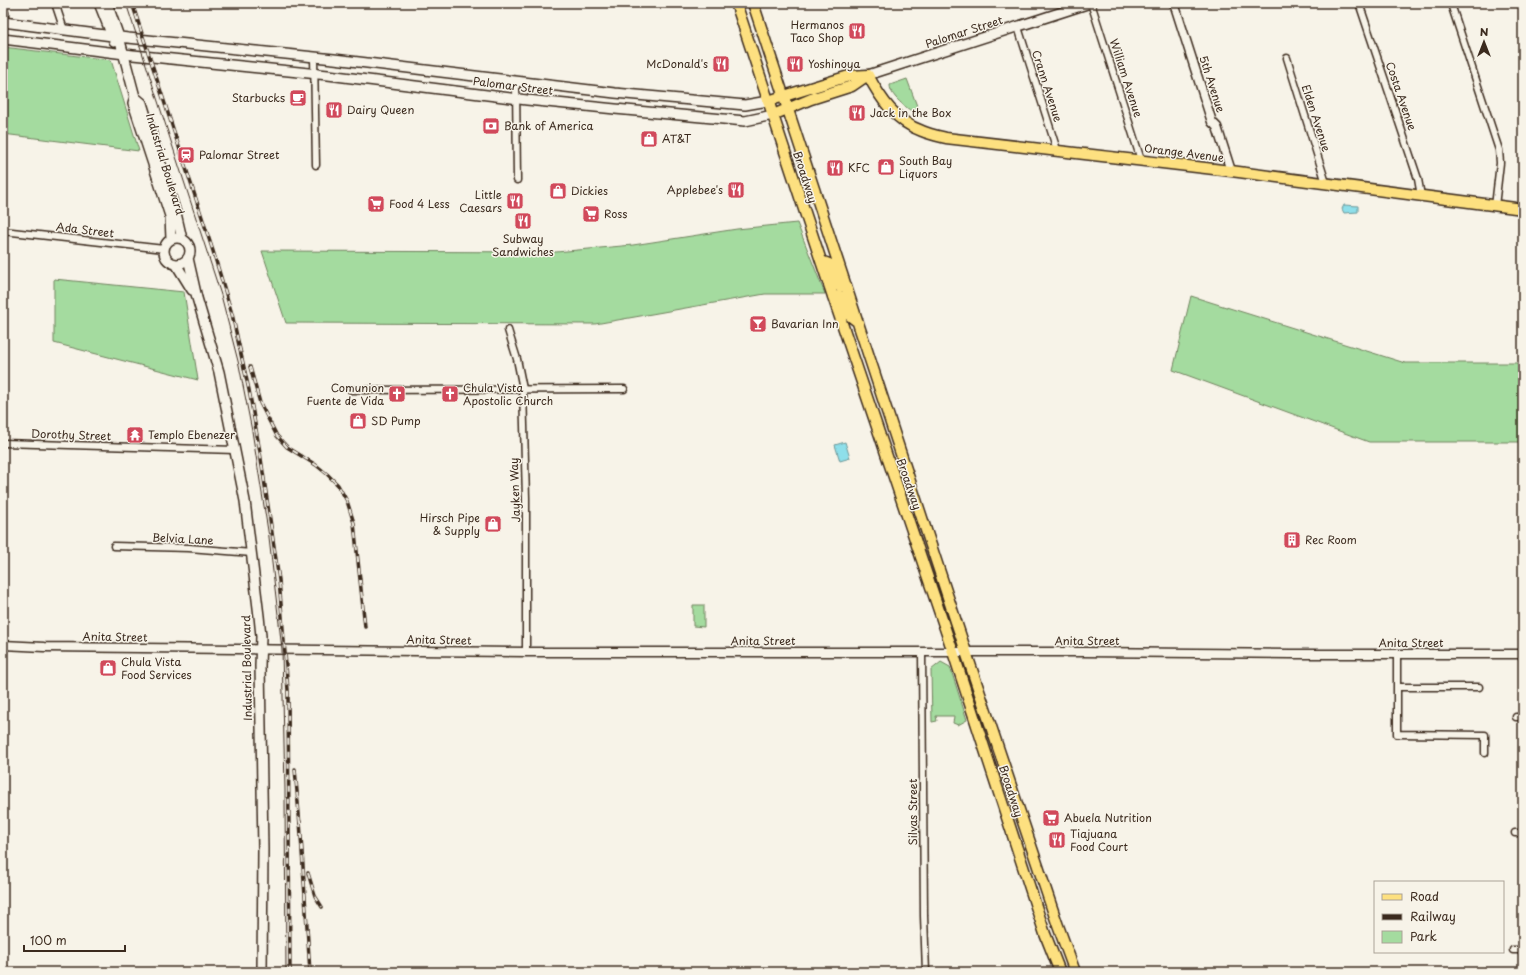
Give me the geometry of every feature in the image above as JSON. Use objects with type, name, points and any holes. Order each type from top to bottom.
[{"type":"main road","name":"Industrial Boulevard","points":[[100,3],[122,54],[135,96],[142,103],[176,213],[182,238],[190,247],[190,254],[188,258],[197,298],[219,372],[235,450],[252,553],[260,623],[263,848],[262,972]]},
{"type":"main road","name":"Industrial Boulevard","points":[[107,3],[115,37]]},
{"type":"main road","name":"Broadway","points":[[736,3],[820,261],[953,652],[1045,934],[1060,972]]},
{"type":"main road","name":"Broadway","points":[[753,3],[966,652],[1057,924],[1075,972]]},
{"type":"main road","name":"Palomar Street","points":[[4,22],[115,37],[314,57],[516,82],[745,105],[768,101],[849,76],[868,75],[1091,3]]},
{"type":"main road","name":"Palomar Street","points":[[3,38],[122,54],[314,73],[615,109],[745,121],[788,110],[811,99],[852,86],[868,75]]},
{"type":"main road","name":"Orange Avenue","points":[[868,75],[880,97],[894,113],[920,131],[946,138],[1231,171],[1523,209]]},
{"type":"main road","name":"Industrial Boulevard","points":[[135,96],[133,103],[170,216],[171,239]]},
{"type":"main road","points":[[164,249],[165,245],[171,239],[182,238]]},
{"type":"main road","name":"Industrial Boulevard","points":[[164,249],[164,254],[169,261],[176,264],[197,298]]},
{"type":"main road","points":[[176,264],[181,263],[188,258]]},
{"type":"main road","points":[[820,261],[829,264],[840,287],[846,286]]},
{"type":"main road","points":[[833,297],[842,297],[848,315],[858,322]]},
{"type":"main road","points":[[883,446],[897,441]]},
{"type":"main road","points":[[1009,824],[1023,821]]},
{"type":"street","points":[[55,3],[64,30]]},
{"type":"street","name":"William Avenue","points":[[1091,3],[1141,160]]},
{"type":"street","name":"5th Avenue","points":[[1174,3],[1212,122],[1217,127],[1231,171]]},
{"type":"street","name":"Costa Avenue","points":[[1359,3],[1418,179],[1421,196]]},
{"type":"street","points":[[1451,4],[1500,150],[1496,206]]},
{"type":"street","points":[[3,6],[5,13],[4,22]]},
{"type":"street","name":"Crann Avenue","points":[[1018,27],[1057,150]]},
{"type":"street","points":[[314,57],[316,164]]},
{"type":"street","name":"Elden Avenue","points":[[1287,58],[1326,183]]},
{"type":"street","points":[[516,82],[517,180]]},
{"type":"street","name":"Ada Street","points":[[3,231],[164,249]]},
{"type":"street","name":"Jayken Way","points":[[508,330],[517,359],[522,389],[526,498],[526,652]]},
{"type":"street","points":[[351,390],[624,389]]},
{"type":"street","name":"Dorothy Street","points":[[3,443],[235,450]]},
{"type":"street","name":"Belvia Lane","points":[[114,546],[189,548],[252,553]]},
{"type":"street","name":"Anita Street","points":[[3,645],[44,647],[526,652],[1523,654]]},
{"type":"street","name":"Silvas Street","points":[[922,652],[924,916],[926,972]]},
{"type":"street","points":[[1397,654],[1397,734],[1485,735],[1485,753]]},
{"type":"street","points":[[1397,687],[1479,687]]},
{"type":"street","points":[[1515,833],[1523,833]]},
{"type":"street","points":[[1513,950],[1523,950]]},
{"type":"green space","points":[[3,47],[111,60],[139,151],[3,134]]},
{"type":"green space","points":[[907,79],[921,117],[902,104],[893,95],[891,90],[890,85]]},
{"type":"green space","points":[[797,223],[825,294],[765,294],[595,324],[286,323],[262,251],[556,252],[633,245],[737,229]]},
{"type":"green space","points":[[54,279],[184,292],[198,380],[54,343]]},
{"type":"green space","points":[[1191,296],[1405,363],[1523,363],[1523,442],[1369,442],[1173,370]]},
{"type":"green space","points":[[693,605],[704,605],[704,627],[693,626]]},
{"type":"green space","points":[[941,662],[950,667],[967,720],[958,725],[953,723],[954,716],[936,716],[937,721],[932,722],[931,670]]},
{"type":"water","points":[[1344,205],[1358,206],[1358,212],[1344,213],[1342,209]]},
{"type":"water","points":[[845,442],[850,458],[840,461],[835,445]]},
{"type":"tram line","points":[[126,3],[221,295],[239,365],[252,431],[269,537],[282,649],[285,790],[286,972]]},
{"type":"railway","points":[[132,3],[232,314],[249,390],[260,452],[279,580],[288,690],[290,972]]},
{"type":"railway","points":[[250,367],[260,403],[277,436],[287,447],[316,465],[327,474],[338,485],[347,501],[354,523],[365,627]]},
{"type":"railway","points":[[295,769],[300,825]]},
{"type":"railway","points":[[300,821],[310,972]]},
{"type":"railway","points":[[308,873],[315,896],[322,907]]},
{"type":"place","name":"Hermanos Taco Shop","points":[[857,31]]},
{"type":"place","name":"McDonald's","points":[[721,64]]},
{"type":"place","name":"Yoshinoya","points":[[795,64]]},
{"type":"place","name":"Starbucks","points":[[298,98]]},
{"type":"place","name":"Dairy Queen","points":[[334,110]]},
{"type":"place","name":"Jack in the Box","points":[[857,113]]},
{"type":"place","name":"Bank of America","points":[[491,126]]},
{"type":"place","name":"AT&T","points":[[649,139]]},
{"type":"place","name":"Palomar Street","points":[[186,155]]},
{"type":"place","name":"South Bay Liquors","points":[[886,167]]},
{"type":"place","name":"KFC","points":[[835,168]]},
{"type":"place","name":"Applebee's","points":[[736,190]]},
{"type":"place","name":"Dickies","points":[[558,191]]},
{"type":"place","name":"Little Caesars","points":[[515,201]]},
{"type":"place","name":"Food 4 Less","points":[[376,204]]},
{"type":"place","name":"Ross","points":[[591,214]]},
{"type":"place","name":"Subway Sandwiches","points":[[523,221]]},
{"type":"place","name":"Bavarian Inn","points":[[758,324]]},
{"type":"place","name":"Comunion Fuente de Vida","points":[[397,394]]},
{"type":"place","name":"Chula Vista Apostolic Church","points":[[450,394]]},
{"type":"place","name":"SD Pump","points":[[358,421]]},
{"type":"place","name":"Templo Ebenezer","points":[[135,435]]},
{"type":"place","name":"Hirsch Pipe & Supply","points":[[493,524]]},
{"type":"place","name":"Rec Room","points":[[1292,540]]},
{"type":"place","name":"Chula Vista Food Services","points":[[108,668]]},
{"type":"place","name":"Abuela Nutrition","points":[[1051,818]]},
{"type":"place","name":"Tiajuana Food Court","points":[[1057,840]]}]
